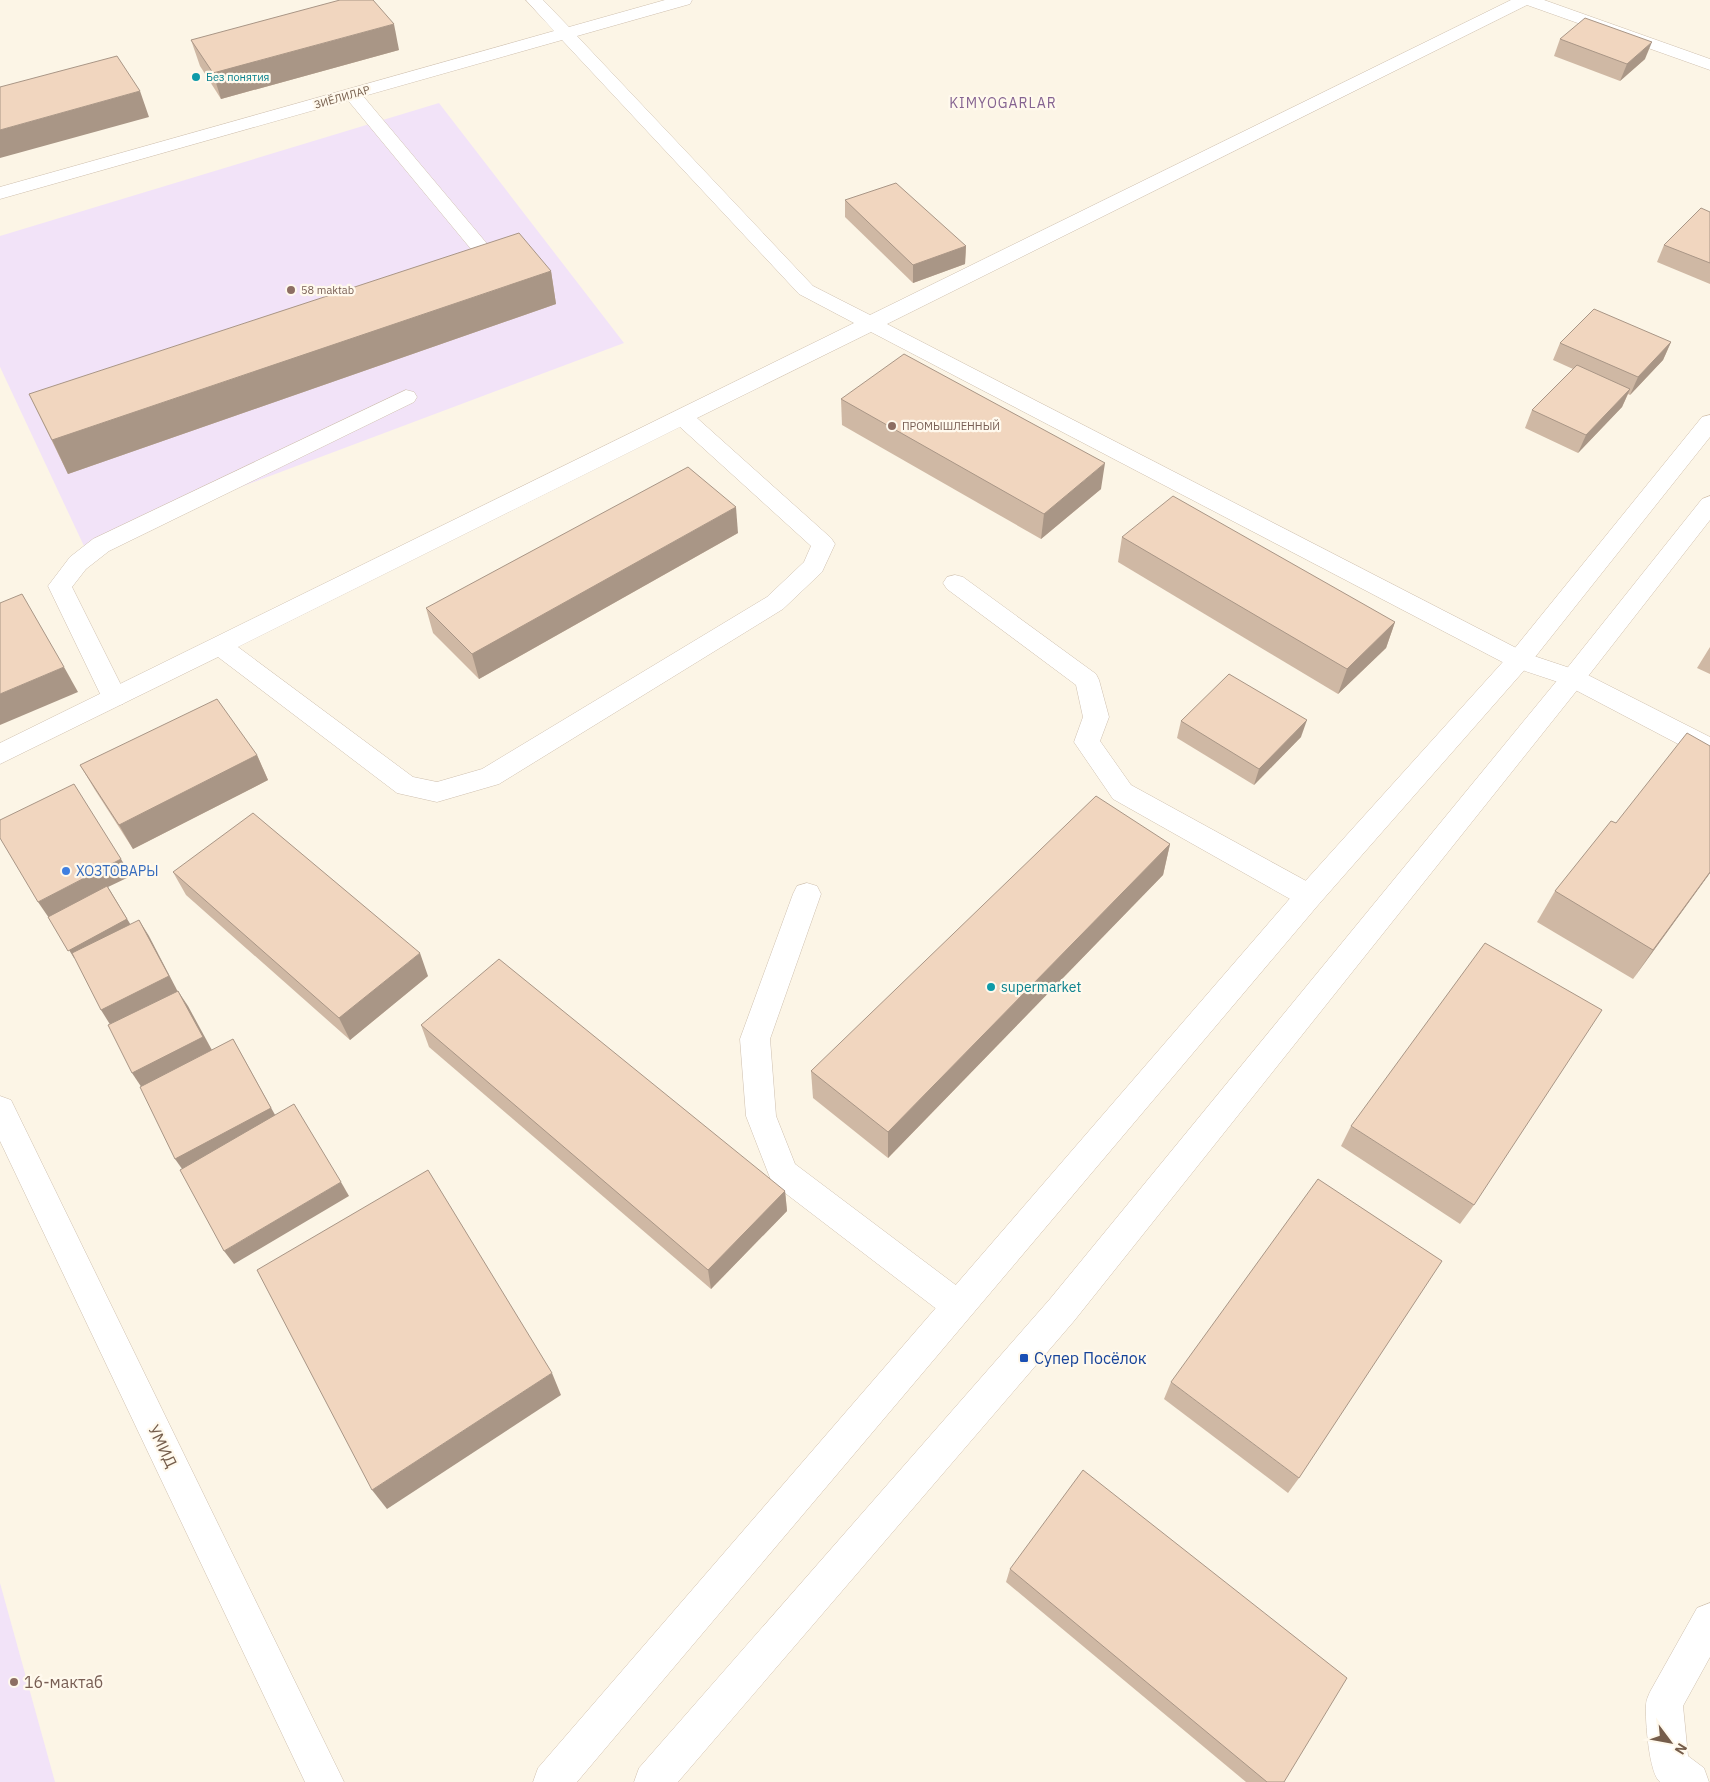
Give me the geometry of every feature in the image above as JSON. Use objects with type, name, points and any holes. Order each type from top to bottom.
[{"type":"street","points":[[534,0],[806,290],[1519,660],[1574,678],[1710,749]]},
{"type":"street","name":"ЗИЁЛИЛАР","points":[[0,193],[684,0]]},
{"type":"street","points":[[0,754],[1526,0],[1710,65]]},
{"type":"street","points":[[352,94],[492,262]]},
{"type":"street","points":[[114,697],[60,586],[78,563],[101,545],[406,397]]},
{"type":"street","points":[[220,645],[406,786],[437,792],[490,777],[775,603],[814,566],[823,544],[681,416]]},
{"type":"street","points":[[552,1782],[1309,896],[1519,660],[1710,422]]},
{"type":"street","points":[[653,1782],[1062,1310],[1574,678],[1710,504]]},
{"type":"street","points":[[955,583],[1087,680],[1096,716],[1087,742],[1122,792],[1309,896]]},
{"type":"street","points":[[807,894],[755,1039],[761,1116],[783,1173],[958,1306]]},
{"type":"street","name":"УМИД","points":[[0,1109],[325,1782]]},
{"type":"street","points":[[1690,1782],[1670,1766],[1664,1703],[1710,1621]]},
{"type":"shaded area","name":"58 maktab","points":[[439,103],[624,343],[84,546],[0,367],[0,236]]},
{"type":"shaded area","name":"16-мактаб","points":[[0,1583],[55,1782],[0,1782]]},
{"type":"building","points":[[340,0],[373,0],[394,24],[213,73],[191,40]]},
{"type":"building","points":[[1585,18],[1652,42],[1627,64],[1560,39]]},
{"type":"building","points":[[117,56],[140,91],[0,130],[0,87]]},
{"type":"building","points":[[896,183],[966,246],[913,265],[845,200]]},
{"type":"building","points":[[1701,208],[1710,212],[1710,263],[1664,245]]},
{"type":"building","points":[[519,233],[551,271],[52,440],[29,394]]},
{"type":"building","points":[[1594,309],[1671,342],[1638,377],[1560,343]]},
{"type":"building","points":[[904,354],[1105,463],[1044,514],[841,399]]},
{"type":"building","points":[[1577,365],[1630,389],[1586,435],[1532,410]]},
{"type":"building","points":[[688,467],[736,507],[472,654],[426,608]]},
{"type":"building","points":[[1173,496],[1395,622],[1347,669],[1122,537]]},
{"type":"building","points":[[22,594],[64,667],[0,694],[0,603]]},
{"type":"building","points":[[1229,674],[1307,720],[1259,769],[1181,721]]},
{"type":"building","points":[[217,699],[257,755],[119,825],[80,765]]},
{"type":"building","points":[[1687,733],[1710,746],[1710,872],[1653,950],[1555,891],[1611,821],[1616,823]]},
{"type":"building","points":[[74,784],[121,859],[38,902],[0,838],[0,820]]},
{"type":"building","name":"supermarket","points":[[1096,796],[1170,844],[888,1132],[811,1071]]},
{"type":"building","points":[[253,813],[420,953],[339,1018],[173,872]]},
{"type":"building","points":[[107,886],[127,919],[68,951],[48,917]]},
{"type":"building","points":[[139,920],[169,976],[101,1010],[72,953]]},
{"type":"building","points":[[1485,943],[1602,1010],[1474,1205],[1351,1126]]},
{"type":"building","points":[[499,959],[785,1191],[708,1270],[421,1025]]},
{"type":"building","points":[[178,991],[203,1037],[132,1073],[108,1025]]},
{"type":"building","points":[[233,1039],[271,1108],[175,1159],[140,1087]]},
{"type":"building","points":[[294,1104],[341,1182],[224,1251],[180,1170]]},
{"type":"building","points":[[428,1170],[552,1373],[372,1490],[257,1270]]},
{"type":"building","points":[[1318,1179],[1442,1261],[1299,1478],[1171,1382]]},
{"type":"building","points":[[1083,1470],[1347,1678],[1284,1782],[1267,1782],[1010,1569]]},
{"type":"place","name":"Без понятия","points":[[196,77]]},
{"type":"place","name":"58 maktab","points":[[291,290]]},
{"type":"place","name":"ПРОМЫШЛЕННЫЙ","points":[[892,426]]},
{"type":"place","name":"ХОЗТОВАРЫ","points":[[66,871]]},
{"type":"place","name":"supermarket","points":[[991,987]]},
{"type":"place","name":"Супер Посёлок","points":[[1024,1358]]},
{"type":"place","name":"16-мактаб","points":[[14,1682]]},
{"type":"district","name":"KIMYOGARLAR","points":[[1003,103]]}]
